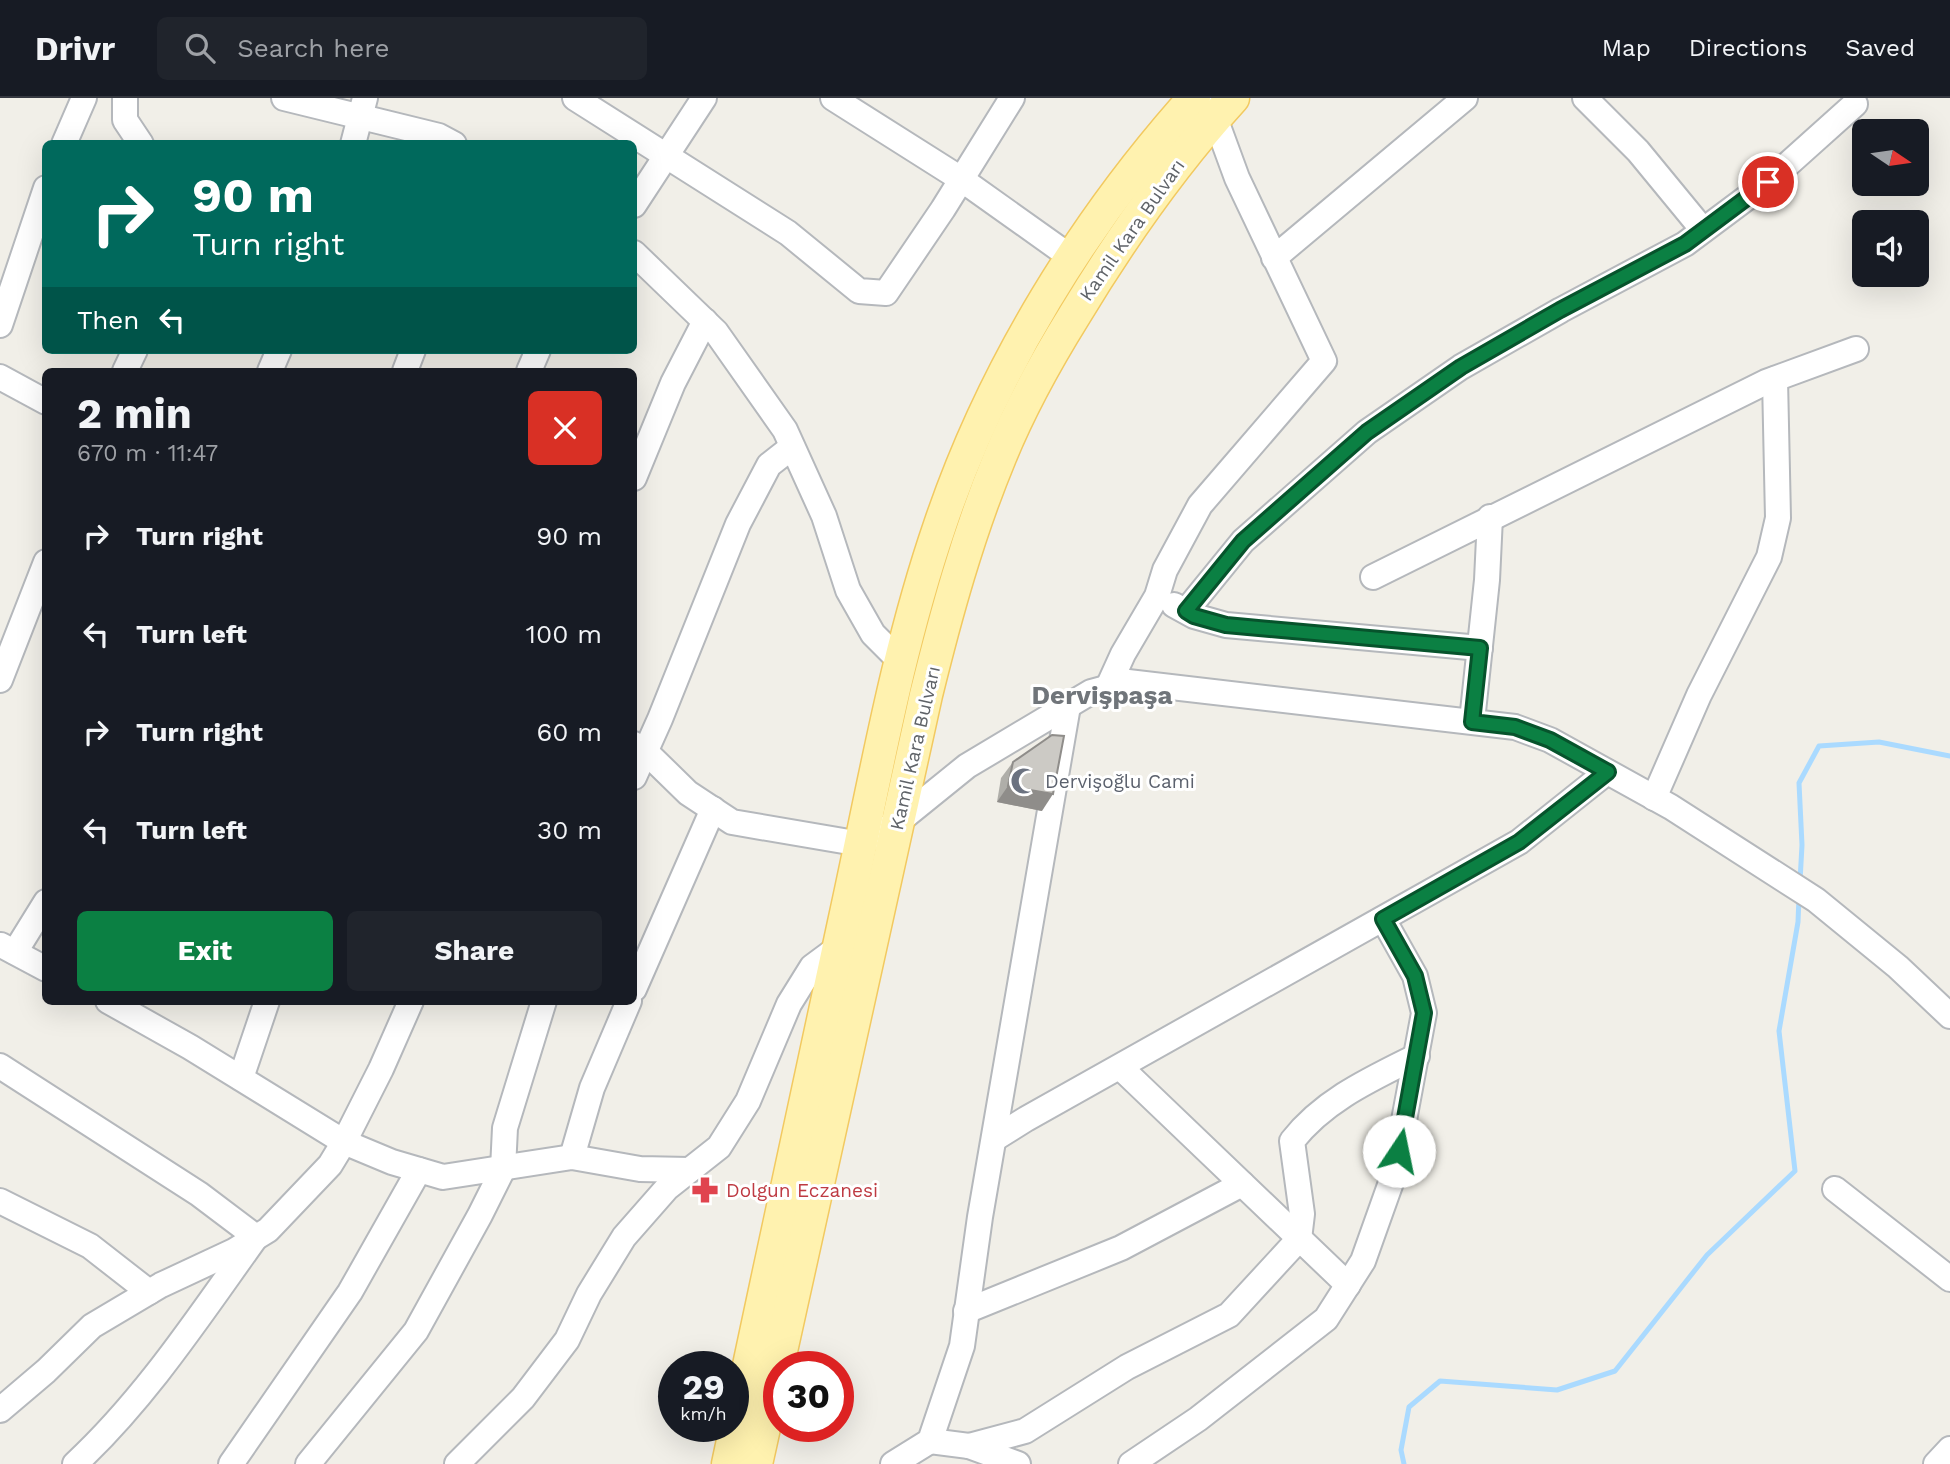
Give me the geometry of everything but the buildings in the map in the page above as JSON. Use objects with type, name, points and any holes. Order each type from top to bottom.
[{"type":"main road","name":"Kamil Kara Bulvarı","points":[[728,1464],[896,677],[929,559],[968,453],[1016,354],[1072,257],[1139,161],[1214,103]]},
{"type":"main road","name":"Kamil Kara Bulvarı","points":[[756,1464],[926,695],[952,594],[1000,455],[1036,381],[1089,291],[1214,103]]},
{"type":"street","points":[[66,140],[84,98]]},
{"type":"street","points":[[125,98],[125,120],[138,140]]},
{"type":"street","points":[[284,98],[363,107],[446,140]]},
{"type":"street","points":[[575,98],[788,233],[859,291],[886,293],[1012,98]]},
{"type":"street","points":[[637,200],[704,98]]},
{"type":"street","points":[[833,98],[961,179],[1072,257]]},
{"type":"street","points":[[1274,258],[1465,98]]},
{"type":"street","points":[[1585,98],[1638,151],[1703,230]]},
{"type":"street","points":[[1108,687],[1123,654],[1157,596],[1165,570],[1200,505],[1324,361],[1237,178],[1214,103]]},
{"type":"street","points":[[1186,611],[1243,541],[1367,432],[1461,367],[1560,310],[1685,244],[1768,182],[1855,104]]},
{"type":"street","points":[[354,140],[363,107]]},
{"type":"street","points":[[0,325],[42,200]]},
{"type":"street","points":[[637,256],[716,332],[785,430],[824,516],[848,590],[873,634],[902,663]]},
{"type":"street","points":[[637,471],[673,383],[705,321]]},
{"type":"street","points":[[1373,577],[1490,517],[1775,379],[1856,349]]},
{"type":"street","points":[[0,377],[42,400]]},
{"type":"street","points":[[1654,798],[1699,695],[1769,557],[1778,518],[1775,379]]},
{"type":"street","points":[[792,447],[769,465],[738,524],[639,748],[688,793],[733,822],[861,844],[899,821],[967,766],[1091,692],[1128,682],[1515,727],[1550,740],[1654,798],[1816,900],[1898,967],[1950,1016]]},
{"type":"street","points":[[1472,722],[1490,517]]},
{"type":"street","points":[[0,680],[42,572]]},
{"type":"street","points":[[1157,596],[1194,616],[1226,625],[1480,648]]},
{"type":"street","points":[[894,1464],[930,1441],[961,1346],[1068,706]]},
{"type":"street","points":[[994,1139],[1519,842],[1608,772]]},
{"type":"street","points":[[637,982],[713,809]]},
{"type":"street","points":[[42,907],[7,949],[42,967]]},
{"type":"street","points":[[1131,1464],[1198,1419],[1326,1318],[1363,1261],[1394,1174],[1424,1013],[1415,976],[1383,919]]},
{"type":"street","points":[[457,1464],[523,1398],[567,1340],[589,1294],[624,1237],[667,1188],[719,1147],[748,1101],[789,1004],[812,967],[839,947]]},
{"type":"street","points":[[123,1005],[344,1142],[392,1162],[443,1177],[572,1157],[640,1169],[689,1170]]},
{"type":"street","points":[[242,1078],[266,1005]]},
{"type":"street","points":[[0,1410],[47,1371],[92,1326],[268,1230],[321,1174],[344,1142],[409,1005]]},
{"type":"street","points":[[308,1464],[416,1331],[480,1215],[503,1169],[505,1128],[543,1005]]},
{"type":"street","points":[[572,1157],[592,1088],[627,1005]]},
{"type":"street","points":[[969,1446],[1025,1431],[1127,1367],[1229,1315],[1299,1239],[1302,1213],[1292,1141],[1303,1128],[1346,1092],[1417,1056]]},
{"type":"street","points":[[0,1066],[199,1194],[256,1237]]},
{"type":"street","points":[[1120,1067],[1348,1285]]},
{"type":"street","points":[[231,1464],[350,1292],[419,1170]]},
{"type":"street","points":[[967,1311],[1121,1248],[1242,1184]]},
{"type":"street","points":[[1835,1189],[1950,1279]]},
{"type":"street","points":[[0,1201],[90,1246],[149,1293]]},
{"type":"street","points":[[75,1464],[132,1403],[182,1340],[256,1237]]},
{"type":"street","points":[[930,1441],[969,1446],[1018,1464]]},
{"type":"street","points":[[1936,1464],[1950,1448]]},
{"type":"green space","points":[[1168,154],[1068,294],[1036,350],[965,506],[927,630],[896,761],[892,760],[925,621],[965,493],[1011,391],[1098,239]]},
{"type":"waterway","points":[[1800,881],[1802,845],[1799,783],[1819,746],[1879,742],[1950,756]]},
{"type":"waterway","points":[[1404,1464],[1401,1450],[1409,1407],[1440,1381],[1557,1390],[1615,1371],[1707,1255],[1795,1171],[1779,1031],[1798,922],[1799,897]]},
{"type":"place","name":"Dervişoğlu Cami","points":[[1024,781]]},
{"type":"place","name":"Dolgun Eczanesi","points":[[705,1190]]},
{"type":"district","name":"Dervişpaşa","points":[[1102,695]]},
{"type":"route","points":[[1399,1151],[1424,1013],[1415,976],[1383,919],[1519,842],[1608,772],[1550,740],[1515,727],[1472,722],[1480,648],[1226,625],[1186,611],[1243,541],[1367,432],[1461,367],[1560,310],[1685,244],[1768,182]]}]
